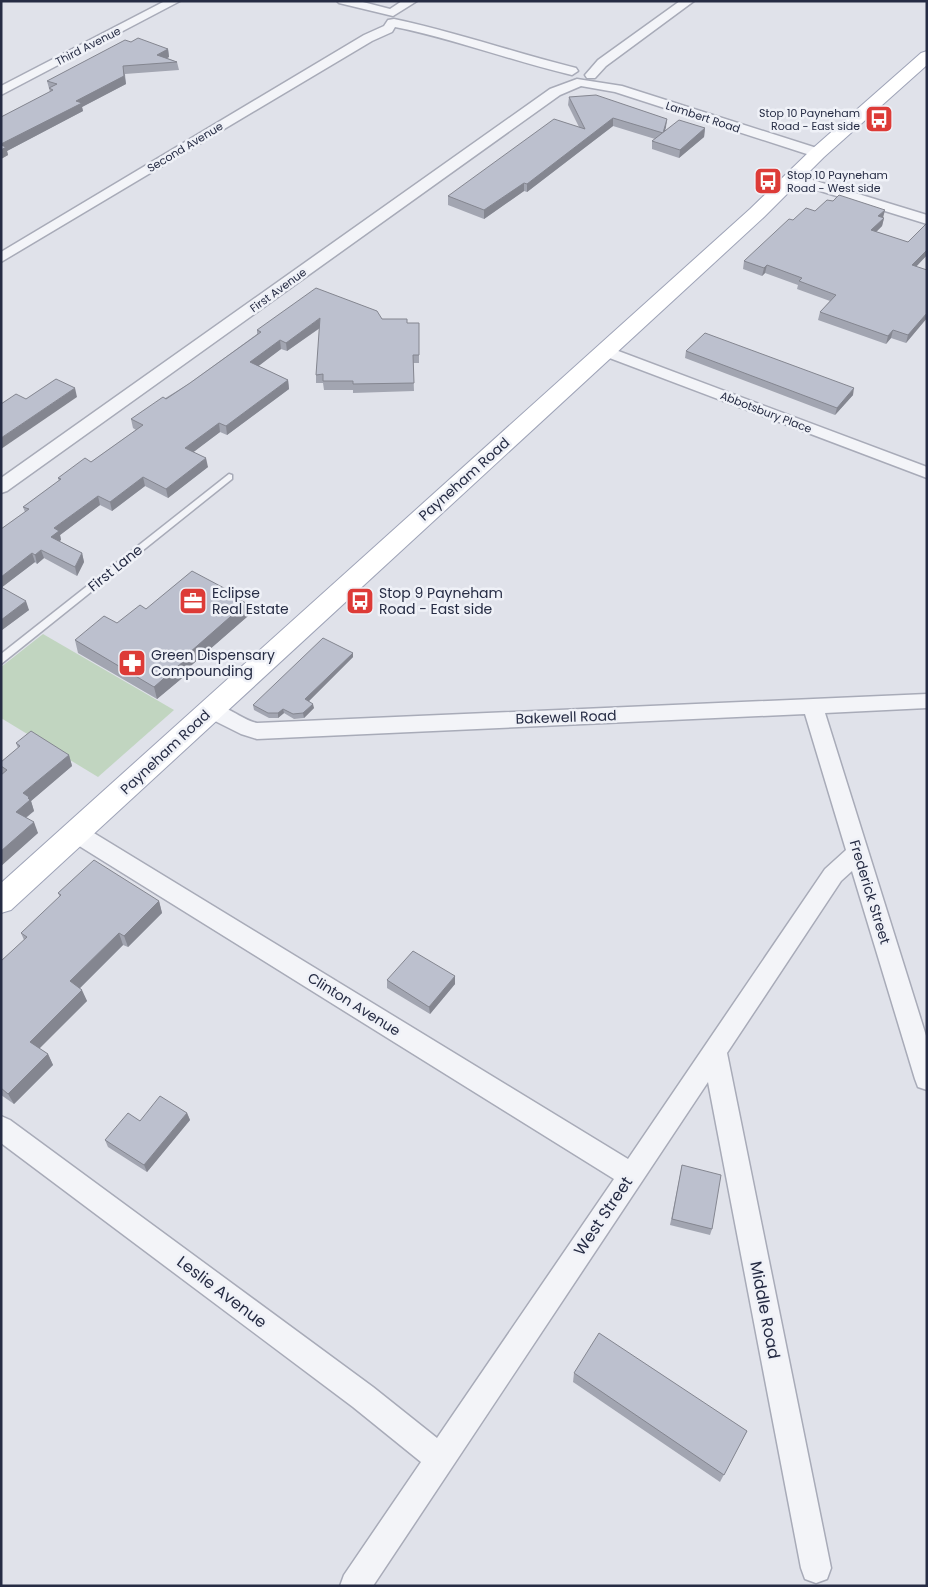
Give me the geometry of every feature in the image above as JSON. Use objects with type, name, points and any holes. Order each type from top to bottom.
[{"type":"main road","name":"Payneham Road","points":[[1,901],[757,213],[818,153],[927,56]]},
{"type":"street","name":"Third Avenue","points":[[1,91],[174,1]]},
{"type":"street","name":"Lambert Road","points":[[343,1],[818,153]]},
{"type":"street","name":"Second Avenue","points":[[1,258],[368,38],[388,29],[392,17],[411,1]]},
{"type":"street","name":"First Avenue","points":[[1,487],[555,92],[602,63],[688,1]]},
{"type":"street","points":[[793,178],[927,220]]},
{"type":"street","name":"Abbotsbury Place","points":[[606,351],[927,472]]},
{"type":"street","name":"Bakewell Road","points":[[210,710],[248,729],[257,731],[927,701]]},
{"type":"street","name":"Frederick Street","points":[[813,706],[927,1079]]},
{"type":"street","name":"Clinton Avenue","points":[[76,833],[631,1175]]},
{"type":"street","name":"West Street","points":[[355,1586],[833,875],[858,853]]},
{"type":"street","name":"Middle Road","points":[[714,1051],[816,1568]]},
{"type":"street","name":"Leslie Avenue","points":[[1,1128],[363,1397],[440,1459]]},
{"type":"lane","name":"First Lane","points":[[1,660],[229,477]]},
{"type":"green space","points":[[43,634],[174,710],[98,777],[1,718],[1,667]]},
{"type":"building","points":[[138,38],[168,49],[157,55],[177,62],[123,66],[124,76],[76,101],[82,103],[1,144],[1,117],[53,90],[49,88],[57,84],[47,81],[125,40],[131,42]]},
{"type":"building","points":[[596,95],[667,119],[663,133],[613,118],[527,184],[524,183],[484,210],[448,196],[554,119],[585,129],[569,97]]},
{"type":"building","points":[[679,120],[705,128],[680,150],[652,141]]},
{"type":"building","points":[[839,195],[885,210],[878,216],[884,218],[871,230],[908,242],[927,223],[927,250],[912,265],[927,270],[927,313],[908,335],[893,330],[888,336],[820,312],[836,295],[799,281],[802,278],[767,265],[764,268],[744,261],[789,219],[793,220],[806,208],[815,211],[827,200],[833,201]]},
{"type":"building","points":[[316,288],[377,311],[382,319],[407,319],[407,323],[419,323],[419,355],[413,355],[414,383],[353,384],[353,381],[323,381],[323,374],[316,375],[320,318],[286,343],[280,340],[250,362],[288,380],[226,426],[219,423],[185,448],[206,458],[166,489],[143,477],[110,502],[98,496],[54,528],[59,531],[51,537],[82,553],[75,567],[41,550],[35,555],[32,553],[1,577],[1,529],[29,509],[23,507],[61,479],[58,478],[85,458],[91,462],[143,425],[131,419],[163,397],[166,399],[190,383],[261,332],[257,330]]},
{"type":"building","points":[[705,333],[854,388],[837,408],[686,351]]},
{"type":"building","points":[[56,379],[75,388],[1,438],[1,404],[16,394],[26,399]]},
{"type":"building","points":[[192,571],[239,596],[236,598],[246,603],[181,660],[184,661],[154,687],[75,640],[104,616],[117,623],[140,605],[146,609]]},
{"type":"building","points":[[1,587],[26,601],[1,620]]},
{"type":"building","points":[[323,638],[353,653],[305,699],[313,704],[303,713],[293,714],[283,709],[278,713],[268,713],[253,705]]},
{"type":"building","points":[[31,731],[69,755],[23,793],[30,800],[16,812],[34,822],[1,851],[1,775],[7,770],[1,766],[1,762],[20,746],[16,743]]},
{"type":"building","points":[[94,860],[159,901],[124,936],[119,933],[70,981],[82,990],[30,1042],[48,1054],[8,1094],[1,1088],[1,961],[27,937],[21,933],[61,895],[58,893]]},
{"type":"building","points":[[413,951],[455,976],[429,1007],[387,980]]},
{"type":"building","points":[[160,1096],[187,1113],[144,1165],[105,1140],[128,1113],[140,1121]]},
{"type":"building","points":[[682,1165],[721,1175],[712,1229],[672,1219]]},
{"type":"building","points":[[599,1333],[747,1431],[724,1475],[574,1373]]},
{"type":"place","name":"Stop 10 Payneham Road - East side","points":[[879,119]]},
{"type":"place","name":"Stop 10 Payneham Road - West side","points":[[768,181]]},
{"type":"place","name":"Eclipse Real Estate","points":[[193,601]]},
{"type":"place","name":"Stop 9 Payneham Road - East side","points":[[360,601]]},
{"type":"place","name":"Green Dispensary Compounding","points":[[132,663]]}]
